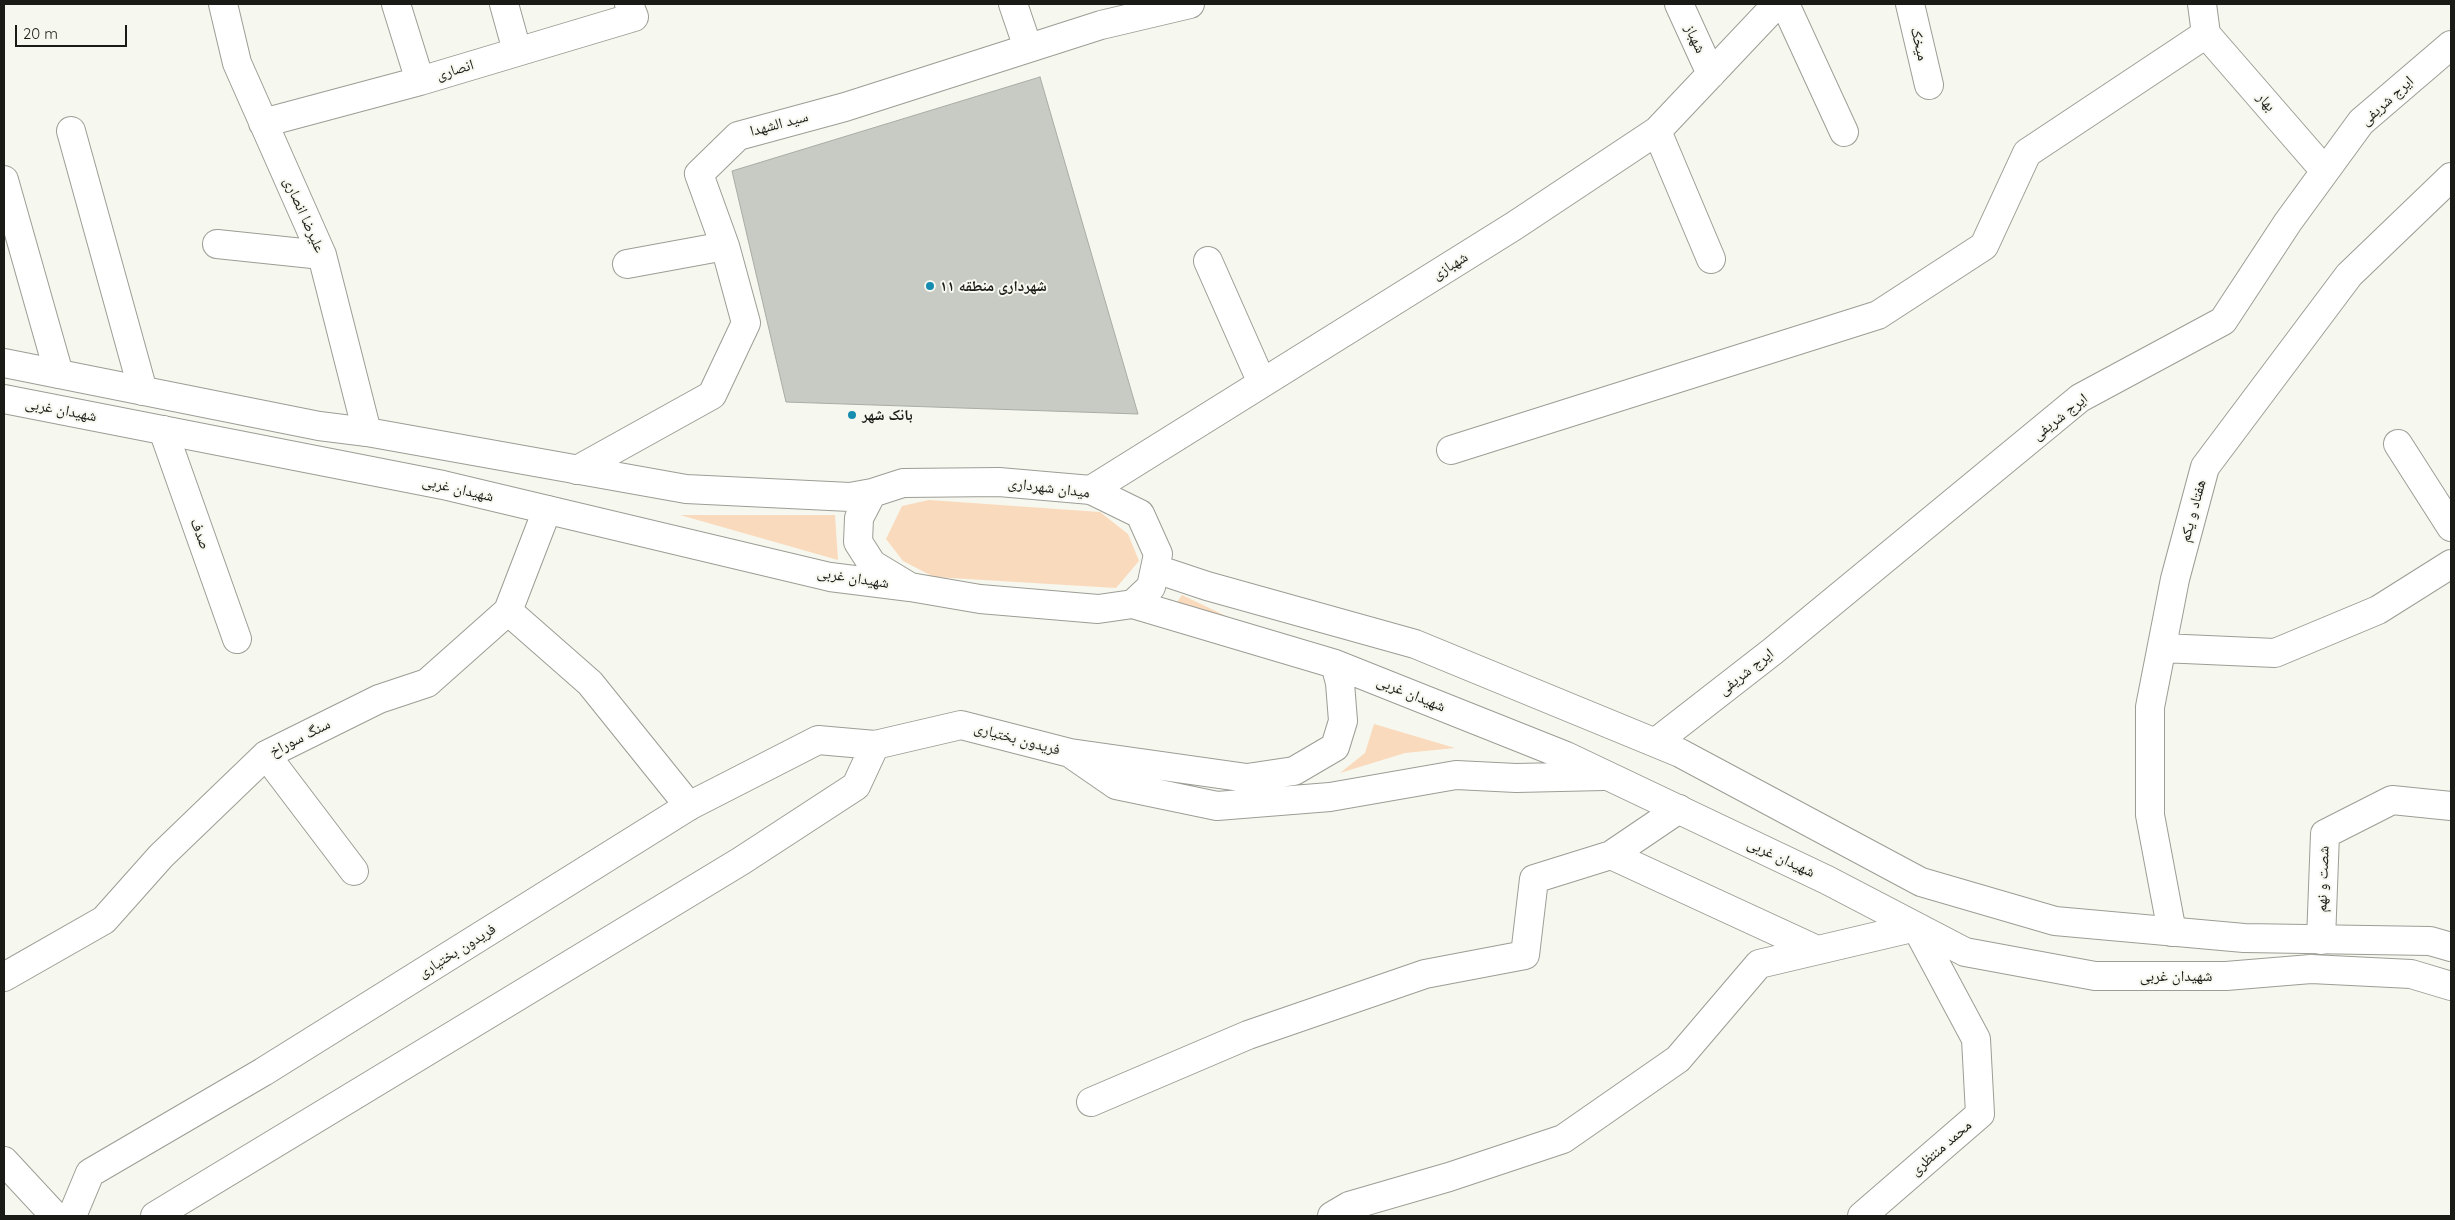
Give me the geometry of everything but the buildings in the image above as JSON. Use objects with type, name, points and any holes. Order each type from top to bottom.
[{"type":"street","name":"علیرضا انصاری","points":[[223,4],[237,62],[262,123],[322,255],[367,432]]},
{"type":"street","points":[[396,4],[420,80]]},
{"type":"street","points":[[504,4],[517,51]]},
{"type":"street","name":"انصاری","points":[[262,123],[420,80],[634,17],[629,4]]},
{"type":"street","points":[[1013,4],[1028,48]]},
{"type":"street","name":"سید الشهدا","points":[[578,470],[712,395],[746,323],[725,246],[699,174],[738,136],[845,107],[1101,25],[1190,4]]},
{"type":"street","name":"شهباز","points":[[1679,4],[1711,74]]},
{"type":"street","name":"شهبازی","points":[[1091,490],[1514,226],[1657,132],[1777,4]]},
{"type":"street","points":[[1785,4],[1844,132]]},
{"type":"street","name":"میخک","points":[[1910,4],[1929,85]]},
{"type":"street","points":[[1451,450],[1878,314],[1984,246],[2027,153],[2206,34],[2202,4]]},
{"type":"street","name":"بهار","points":[[2206,34],[2326,170]]},
{"type":"street","name":"ایرج شریفی","points":[[1656,742],[1773,651],[2080,398],[2223,321],[2288,222],[2361,122],[2451,45]]},
{"type":"street","points":[[71,132],[143,391]]},
{"type":"street","points":[[1657,132],[1711,259]]},
{"type":"street","name":"هفتاد و یکم","points":[[2172,932],[2150,815],[2150,707],[2175,579],[2205,467],[2349,276],[2451,177]]},
{"type":"street","points":[[4,180],[59,374]]},
{"type":"street","points":[[217,244],[322,255]]},
{"type":"street","points":[[627,264],[725,246]]},
{"type":"street","points":[[1208,260],[1262,383]]},
{"type":"street","points":[[4,363],[319,426],[367,432],[686,489],[850,497],[872,493]]},
{"type":"street","name":"شهیدان غربی","points":[[4,399],[443,485],[830,576],[910,587]]},
{"type":"street","name":"صدف","points":[[163,430],[237,639]]},
{"type":"street","points":[[2398,444],[2451,527]]},
{"type":"street","name":"میدان شهرداری","points":[[872,493],[904,483],[999,482],[1091,490],[1140,514],[1158,554],[1151,587],[1133,604]]},
{"type":"street","points":[[872,493],[859,518],[858,542],[872,564],[910,587],[980,599],[1098,609],[1133,604]]},
{"type":"street","name":"سنگ سوراخ","points":[[4,977],[104,920],[161,856],[266,755],[378,699],[427,683],[508,611],[547,510]]},
{"type":"street","points":[[2162,648],[2274,654],[2378,610],[2451,564]]},
{"type":"street","points":[[1156,569],[1207,586],[1415,644],[1656,742],[1921,882],[2055,921],[2244,938],[2430,942],[2451,947]]},
{"type":"street","name":"شهیدان غربی","points":[[1133,604],[1336,664],[1566,756],[1827,880],[1965,952],[2095,976],[2226,976],[2311,969],[2411,974],[2451,986]]},
{"type":"street","points":[[508,611],[590,683],[689,806]]},
{"type":"street","points":[[1070,753],[1247,778],[1294,771],[1336,747],[1343,721],[1340,683],[1336,664]]},
{"type":"street","name":"فریدون بختیاری","points":[[72,1216],[90,1173],[262,1072],[689,806],[818,740],[875,745],[961,725],[1070,753]]},
{"type":"street","points":[[155,1216],[741,861],[856,786],[875,745]]},
{"type":"street","points":[[1070,753],[1116,785],[1217,806],[1330,798],[1456,774],[1516,778],[1610,776]]},
{"type":"street","points":[[266,755],[354,871]]},
{"type":"street","name":"شصت و نهم","points":[[2321,940],[2325,834],[2392,800],[2451,806]]},
{"type":"street","points":[[1091,1102],[1248,1035],[1425,974],[1525,954],[1534,879],[1611,855],[1679,809]]},
{"type":"street","points":[[1611,855],[1817,950]]},
{"type":"street","points":[[1332,1216],[1349,1206],[1449,1177],[1563,1140],[1678,1059],[1758,964],[1916,927]]},
{"type":"street","name":"محمد منتظری","points":[[1862,1216],[1980,1114],[1976,1039],[1916,927]]},
{"type":"street","points":[[4,1161],[56,1216]]},
{"type":"shaded area","points":[[929,500],[1100,512],[1128,534],[1139,561],[1116,588],[934,577],[903,561],[886,539],[902,506]]},
{"type":"shaded area","points":[[680,515],[835,515],[838,560]]},
{"type":"shaded area","points":[[1182,595],[1247,626],[1175,605]]},
{"type":"shaded area","points":[[1374,724],[1455,748],[1405,753],[1340,773],[1365,753]]},
{"type":"place","name":"شهرداری منطقه ۱۱","points":[[930,286]]},
{"type":"place","name":"بانک شهر","points":[[852,415]]}]
